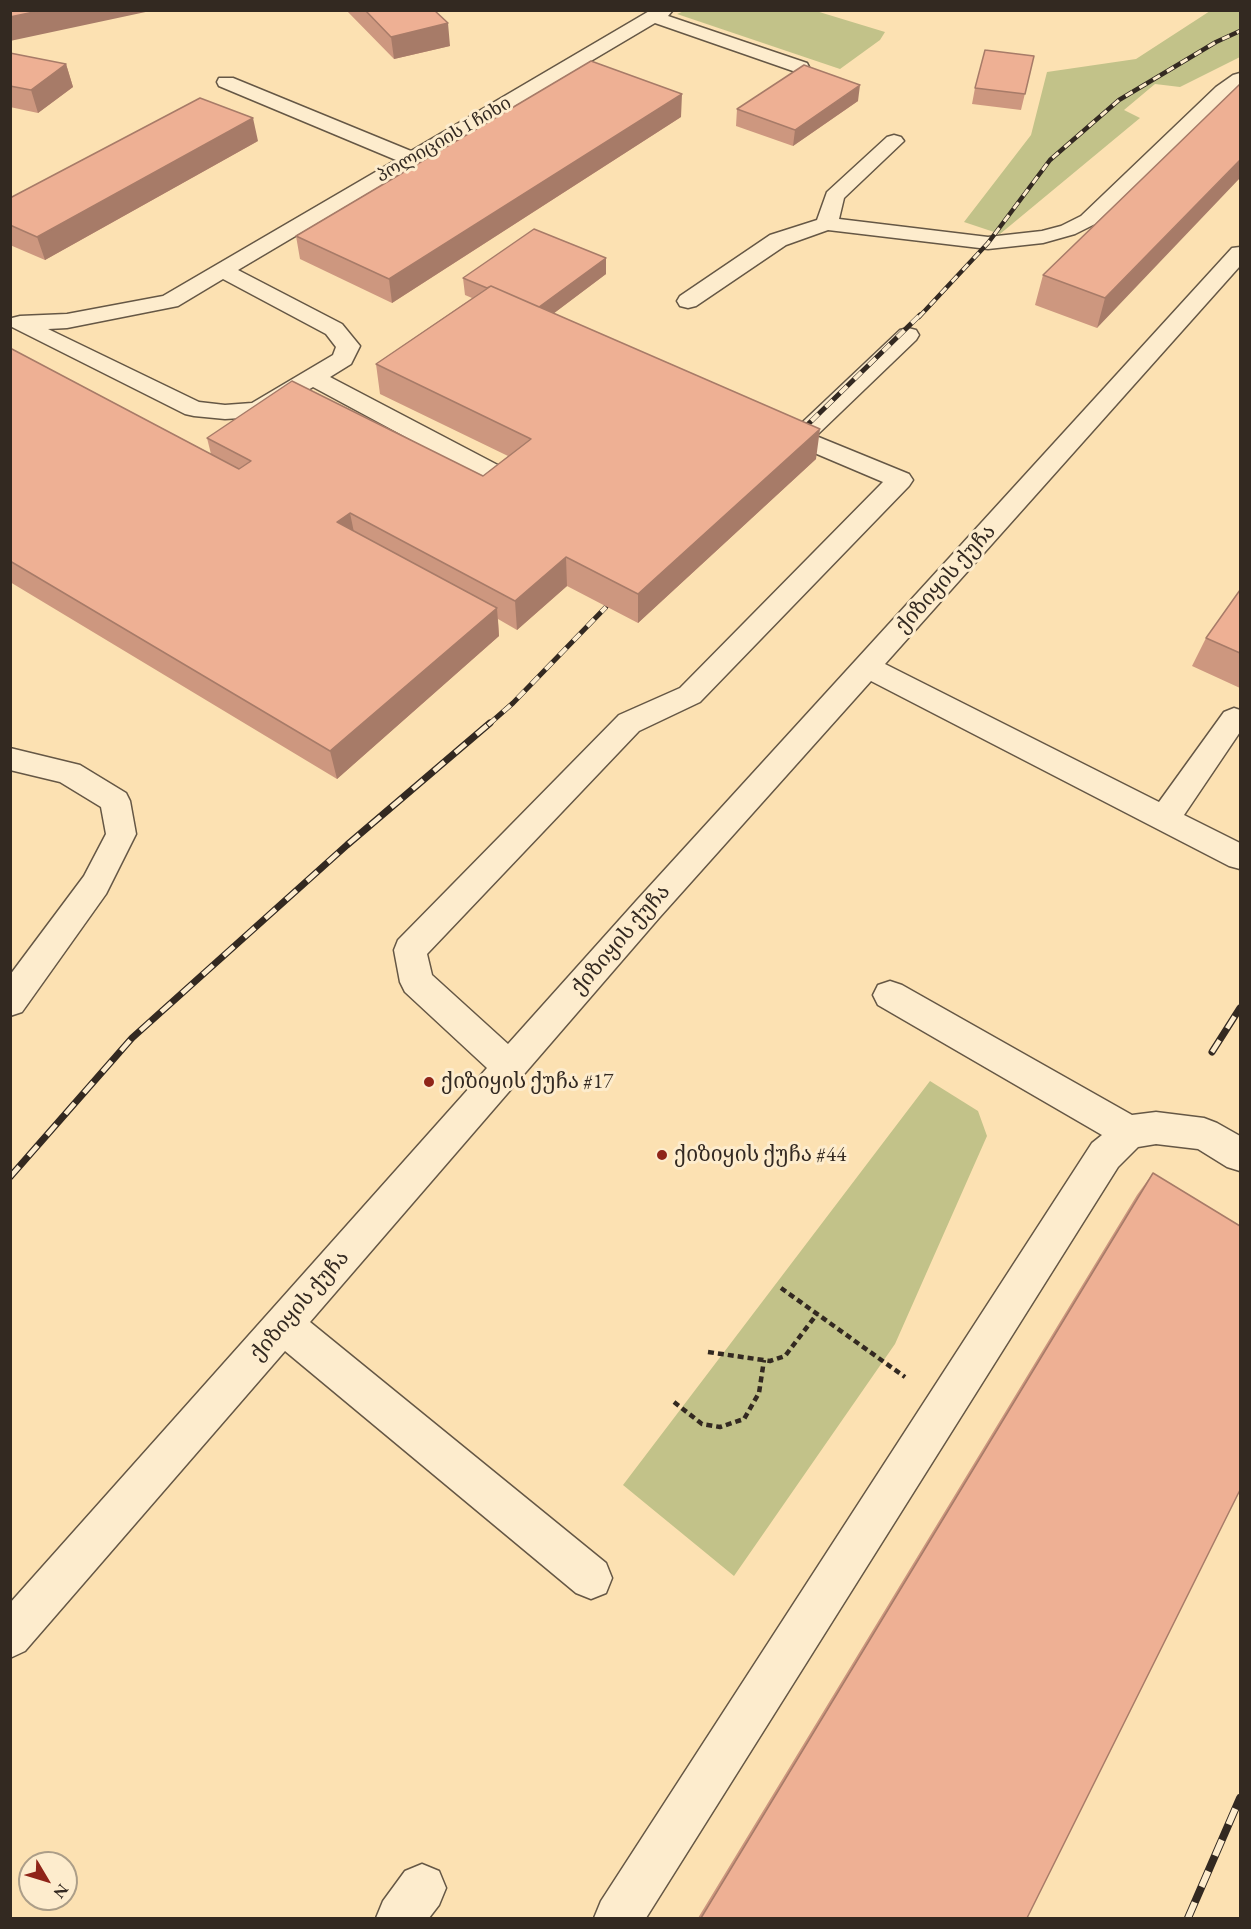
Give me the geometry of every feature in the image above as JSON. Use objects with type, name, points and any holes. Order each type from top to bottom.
[{"type":"street","points":[[659,14],[800,67]]},
{"type":"street","name":"პოლიციის I ჩიხი","points":[[15,322],[67,321],[170,301],[659,14]]},
{"type":"street","points":[[688,301],[778,240],[827,224],[988,243],[1043,237],[1068,230],[1088,220],[1223,91],[1240,80]]},
{"type":"street","points":[[226,82],[412,159]]},
{"type":"street","points":[[827,224],[834,196],[894,141]]},
{"type":"street","name":"ქიზიყის ქუჩა","points":[[10,1636],[648,909],[1240,253]]},
{"type":"street","points":[[15,322],[194,409],[225,412],[257,410],[343,360],[348,346],[334,328],[222,270]]},
{"type":"street","points":[[509,1067],[417,982],[410,950],[629,723],[690,695],[900,480],[800,438],[908,335]]},
{"type":"street","points":[[313,377],[502,478]]},
{"type":"street","points":[[867,667],[1240,857]]},
{"type":"street","points":[[1166,818],[1234,719]]},
{"type":"street","points":[[10,759],[69,773],[115,801],[121,834],[95,885],[10,1002]]},
{"type":"street","points":[[890,994],[1129,1132]]},
{"type":"street","points":[[618,1918],[1106,1155],[1129,1132],[1156,1128],[1204,1134],[1240,1155]]},
{"type":"street","points":[[283,1325],[591,1578]]},
{"type":"path","points":[[781,1288],[945,1407]]},
{"type":"path","points":[[708,1352],[770,1361],[785,1356],[817,1314]]},
{"type":"path","points":[[674,1402],[702,1424],[720,1428],[744,1419],[759,1393],[764,1360]]},
{"type":"green space","points":[[684,11],[816,11],[885,32],[880,40],[840,69],[677,14]]},
{"type":"green space","points":[[1210,11],[1240,11],[1240,57],[1180,87],[1155,84],[1124,110],[1140,118],[1000,234],[964,222],[1031,135],[1047,72],[1136,59]]},
{"type":"green space","points":[[930,1081],[978,1111],[987,1136],[895,1344],[734,1576],[623,1485]]},
{"type":"building","points":[[10,10],[43,10],[10,17]]},
{"type":"building","points":[[365,10],[434,10],[448,23],[391,37]]},
{"type":"building","points":[[985,50],[1034,56],[1025,94],[975,88]]},
{"type":"building","points":[[10,53],[66,64],[31,90],[10,86]]},
{"type":"building","points":[[591,61],[682,94],[389,279],[296,236]]},
{"type":"building","points":[[804,65],[860,85],[795,130],[737,109]]},
{"type":"building","points":[[1240,84],[1240,160],[1105,298],[1043,275]]},
{"type":"building","points":[[200,98],[253,118],[37,237],[10,225],[10,198]]},
{"type":"building","points":[[534,229],[606,258],[539,307],[491,286],[487,288],[463,278]]},
{"type":"building","points":[[491,286],[820,429],[638,594],[566,557],[515,601],[350,513],[337,522],[497,608],[330,751],[10,561],[10,348],[239,469],[251,461],[207,438],[292,381],[483,476],[531,439],[376,364]]},
{"type":"building","points":[[1240,590],[1240,653],[1206,638]]},
{"type":"building","points":[[1153,1173],[1240,1226],[1240,1490],[1027,1918],[701,1918]]},
{"type":"railway","points":[[919,317],[988,243],[1050,160],[1119,100],[1216,42],[1240,31]]},
{"type":"railway","points":[[797,435],[920,315]]},
{"type":"railway","points":[[488,725],[513,703],[606,607]]},
{"type":"railway","points":[[10,1177],[132,1038],[347,845],[490,723]]},
{"type":"railway","points":[[1212,1052],[1240,1008]]},
{"type":"railway","points":[[1188,1918],[1240,1798]]},
{"type":"place","name":"ქიზიყის ქუჩა #17","points":[[429,1082]]},
{"type":"place","name":"ქიზიყის ქუჩა #44","points":[[662,1155]]}]
